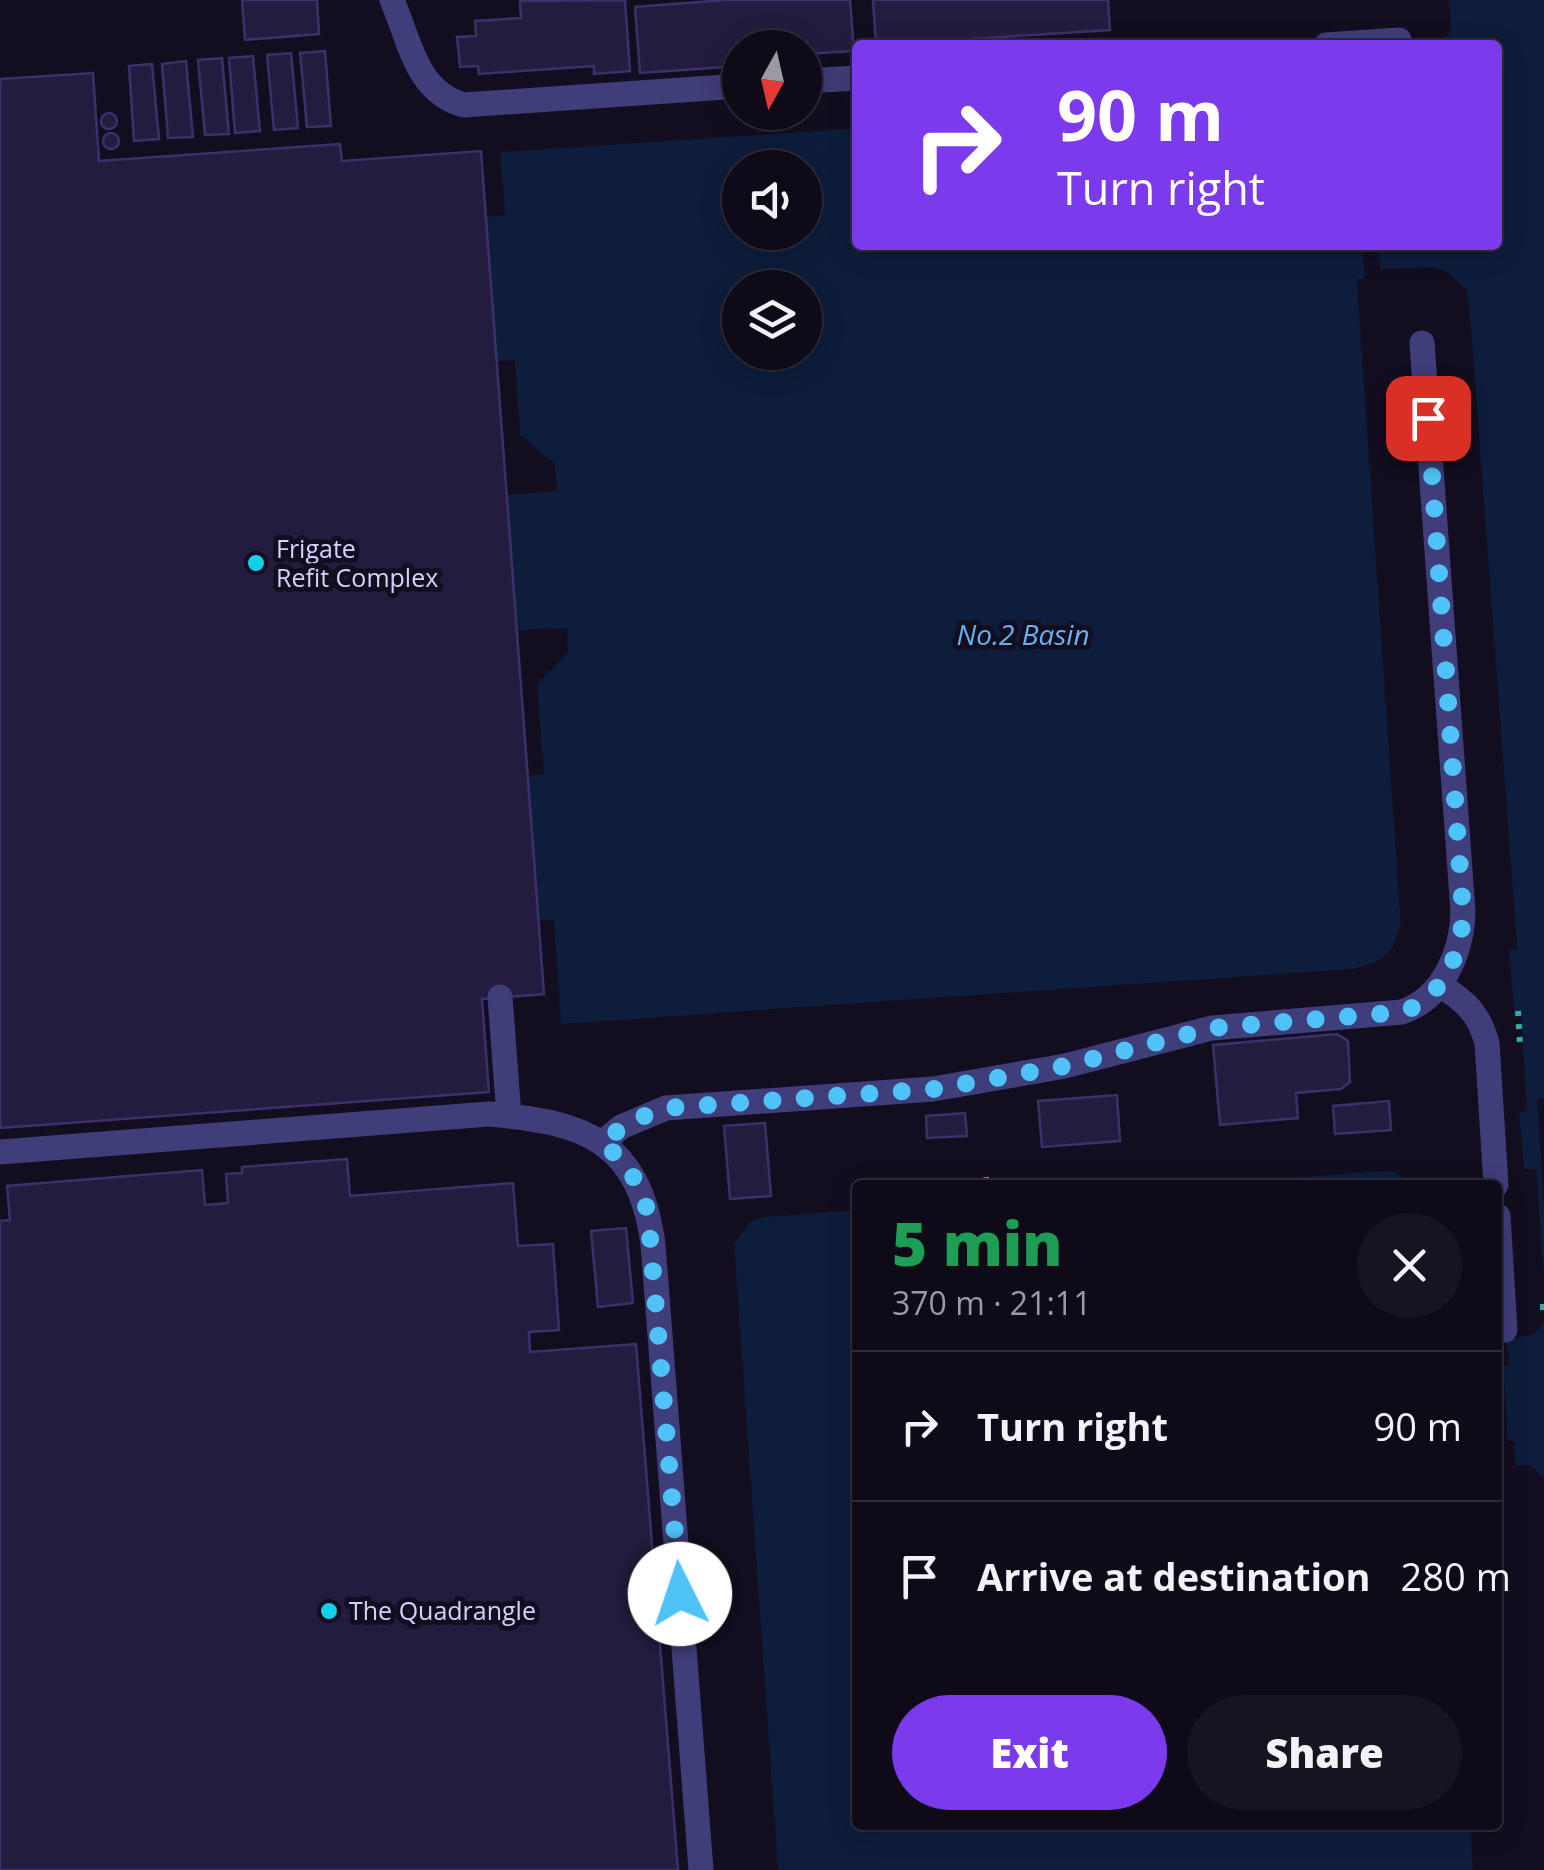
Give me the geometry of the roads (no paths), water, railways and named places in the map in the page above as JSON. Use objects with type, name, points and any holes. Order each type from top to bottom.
[{"type":"lane","points":[[392,0],[430,87],[451,101],[464,104],[722,87]]},
{"type":"lane","points":[[822,81],[852,78]]},
{"type":"lane","points":[[602,1143],[621,1127],[666,1108],[934,1089],[1065,1066],[1212,1028],[1402,1012],[1418,1007],[1440,985],[1460,939],[1463,912],[1422,343]]},
{"type":"lane","points":[[1440,985],[1475,1011],[1483,1026],[1496,1180]]},
{"type":"lane","points":[[500,997],[508,1116]]},
{"type":"lane","points":[[0,1152],[489,1114],[547,1122],[602,1143],[622,1159],[641,1188],[651,1228],[701,1870]]},
{"type":"lane","points":[[1502,1292],[1504,1330]]},
{"type":"water","name":"No.2 Basin","points":[[1449,0],[1544,0],[1544,1279],[1536,1170],[1524,1169],[1519,1112],[1524,1112],[1521,1012],[1514,1012],[1509,949],[1517,948],[1469,304],[1466,290],[1446,271],[1381,270],[1381,278],[1357,280],[1401,924],[1386,955],[1354,969],[561,1024],[554,920],[539,920],[528,776],[544,774],[537,685],[568,652],[567,628],[517,630],[507,495],[557,491],[555,464],[520,435],[515,360],[497,361],[486,217],[505,215],[500,152],[852,128],[852,250],[1502,250],[1502,40],[1445,40],[1451,29]]},
{"type":"water","points":[[1381,1171],[1395,1172],[1406,1180],[1261,1180]]},
{"type":"water","points":[[852,1210],[852,1830],[1470,1830],[1473,1870],[778,1870],[734,1243],[750,1222],[762,1217]]},
{"type":"water","points":[[1544,1321],[1544,1478],[1529,1465],[1502,1467],[1502,1338],[1539,1329]]},
{"type":"place","name":"Frigate Refit Complex","points":[[256,563]]},
{"type":"place","name":"The Quadrangle","points":[[329,1611]]}]
